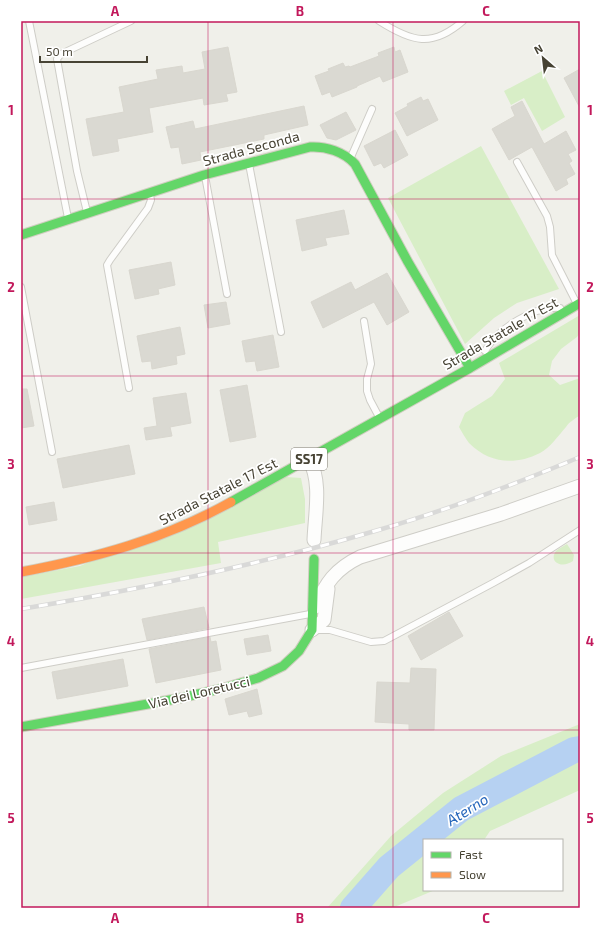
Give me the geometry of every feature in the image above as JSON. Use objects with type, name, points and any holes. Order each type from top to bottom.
[{"type":"street","name":"Strada Seconda","points":[[21,235],[204,175],[248,162],[313,146],[329,149],[351,159]]},
{"type":"street","points":[[351,159],[408,262],[470,368]]},
{"type":"street","name":"Strada Statale 17 Est","points":[[21,572],[100,556],[130,547],[161,536],[213,512],[470,368],[576,305]]},
{"type":"street","points":[[309,459],[314,469],[316,482],[314,540]]},
{"type":"street","points":[[311,614],[322,591],[334,575],[349,563],[365,555],[500,514],[580,486]]},
{"type":"street","points":[[312,630],[311,614],[314,559]]},
{"type":"street","points":[[312,630],[324,620],[328,589],[334,575]]},
{"type":"street","name":"Via dei Loretucci","points":[[21,727],[187,697],[246,682],[283,666],[294,657],[312,630]]},
{"type":"lane","points":[[29,21],[68,220]]},
{"type":"lane","points":[[88,213],[77,171],[57,59],[61,54],[131,21]]},
{"type":"lane","points":[[379,21],[398,32],[413,38],[427,40],[442,35],[463,21]]},
{"type":"lane","points":[[351,159],[372,109]]},
{"type":"lane","points":[[248,162],[281,332]]},
{"type":"lane","points":[[480,362],[490,344],[499,334],[521,319],[540,310],[552,307],[576,305],[552,255],[550,227],[547,216],[517,162]]},
{"type":"lane","points":[[204,175],[227,294]]},
{"type":"lane","points":[[129,388],[107,268],[110,260],[150,204],[150,193]]},
{"type":"lane","points":[[21,287],[52,452]]},
{"type":"lane","points":[[364,321],[370,360],[367,391],[370,400],[380,418]]},
{"type":"lane","points":[[312,630],[330,630],[371,642],[384,640],[529,563],[580,530]]},
{"type":"lane","points":[[21,668],[311,614]]},
{"type":"green space","points":[[542,71],[565,117],[542,131],[524,98],[511,105],[504,91]]},
{"type":"green space","points":[[481,146],[559,289],[517,303],[494,318],[465,344],[388,198]]},
{"type":"green space","points":[[580,315],[580,333],[561,349],[552,361],[549,375],[560,385],[580,378],[580,415],[569,424],[547,448],[530,457],[521,460],[502,460],[485,455],[477,450],[469,443],[459,427],[465,413],[492,396],[505,379],[499,363]]},
{"type":"green space","points":[[286,477],[301,478],[305,499],[305,523],[218,542],[221,563],[21,599],[21,577],[80,566]]},
{"type":"green space","points":[[567,544],[574,555],[573,561],[565,564],[557,563],[554,558],[556,551]]},
{"type":"green space","points":[[580,724],[580,790],[490,831],[485,839],[423,839],[423,891],[433,891],[392,908],[327,908],[391,836],[443,793],[501,756]]},
{"type":"building","points":[[228,47],[237,92],[226,94],[228,101],[204,105],[203,98],[149,108],[153,132],[117,139],[119,151],[93,156],[86,119],[124,112],[119,87],[158,79],[156,70],[182,66],[183,73],[205,69],[202,52]]},
{"type":"building","points":[[394,47],[395,52],[400,50],[408,72],[383,82],[380,76],[332,97],[330,92],[322,95],[315,76],[329,71],[328,69],[343,63],[345,67],[350,67],[379,56],[378,53]]},
{"type":"building","points":[[580,69],[580,108],[564,78]]},
{"type":"building","points":[[421,97],[423,101],[428,99],[438,120],[407,136],[395,113],[408,106],[407,104]]},
{"type":"building","points":[[522,101],[544,144],[566,131],[576,150],[568,154],[572,161],[569,163],[575,174],[566,179],[568,184],[556,191],[532,147],[509,160],[492,129],[515,116],[511,107]]},
{"type":"building","points":[[304,106],[308,125],[264,135],[264,139],[200,152],[201,160],[182,164],[179,147],[171,148],[166,127],[193,121],[195,129]]},
{"type":"building","points":[[346,112],[356,130],[336,140],[327,138],[320,125]]},
{"type":"building","points":[[395,130],[408,155],[384,168],[381,163],[374,166],[364,146]]},
{"type":"building","points":[[344,210],[349,234],[325,238],[327,245],[302,251],[296,220]]},
{"type":"building","points":[[171,262],[175,285],[158,289],[159,294],[135,299],[129,270]]},
{"type":"building","points":[[387,273],[409,312],[387,325],[374,302],[323,328],[311,302],[351,282],[355,290]]},
{"type":"building","points":[[226,302],[230,324],[208,328],[204,305]]},
{"type":"building","points":[[180,327],[185,354],[176,356],[177,364],[152,369],[151,361],[142,362],[137,336]]},
{"type":"building","points":[[273,335],[279,367],[257,371],[255,361],[246,362],[242,341]]},
{"type":"building","points":[[247,385],[256,437],[230,442],[220,390]]},
{"type":"building","points":[[21,389],[27,389],[34,426],[21,428]]},
{"type":"building","points":[[186,393],[191,423],[170,427],[172,436],[146,440],[144,428],[157,426],[153,398]]},
{"type":"building","points":[[129,445],[135,474],[63,488],[57,459]]},
{"type":"building","points":[[54,502],[57,520],[29,525],[26,507]]},
{"type":"building","points":[[204,607],[209,628],[147,640],[142,619]]},
{"type":"building","points":[[449,612],[463,636],[421,660],[408,636]]},
{"type":"building","points":[[268,635],[271,651],[247,655],[244,639]]},
{"type":"building","points":[[210,637],[211,642],[216,641],[221,670],[156,683],[149,649]]},
{"type":"building","points":[[123,659],[128,686],[57,699],[52,672]]},
{"type":"building","points":[[411,668],[436,669],[434,730],[409,730],[409,724],[375,722],[377,682],[410,683]]},
{"type":"building","points":[[257,689],[262,714],[249,717],[247,711],[229,715],[225,699]]},
{"type":"waterway","name":"Aterno","points":[[424,839],[461,809],[574,750],[580,749]]},
{"type":"waterway","name":"Aterno","points":[[353,908],[389,867],[423,840]]},
{"type":"railway","points":[[21,609],[111,593],[288,555],[401,523],[453,506],[580,457]]},
{"type":"traffic: fast","points":[[21,235],[204,175],[310,147],[328,149],[346,156],[355,164],[408,262],[470,368]]},
{"type":"traffic: fast","points":[[231,502],[470,368],[580,303]]},
{"type":"traffic: fast","points":[[21,727],[181,698],[224,688],[258,678],[283,666],[299,651],[312,630],[314,559]]},
{"type":"traffic: slow","points":[[21,572],[76,560],[129,546],[181,527],[231,502]]}]
